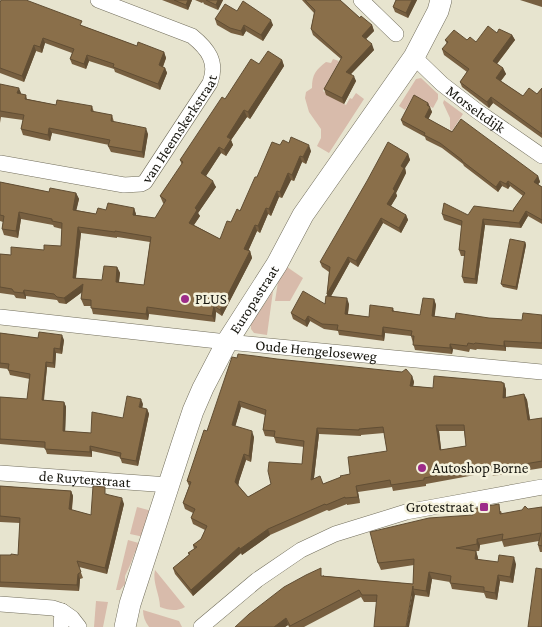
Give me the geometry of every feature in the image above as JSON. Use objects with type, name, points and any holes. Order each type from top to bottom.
[{"type":"street","name":"van Heemskerkstraat","points":[[0,163],[124,185],[141,184],[145,182],[210,83],[214,73],[212,62],[202,44],[192,36],[98,0]]},
{"type":"street","points":[[361,0],[396,34]]},
{"type":"street","name":"Europastraat","points":[[125,627],[130,604],[193,410],[203,388],[227,342],[277,264],[303,215],[414,57],[438,11],[441,0]]},
{"type":"street","name":"Morseltdijk","points":[[414,57],[442,84],[542,156]]},
{"type":"street","name":"Oude Hengeloseweg","points":[[0,318],[542,372]]},
{"type":"street","name":"de Ruyterstraat","points":[[0,473],[169,485]]},
{"type":"street","points":[[201,627],[257,580],[301,550],[335,534],[406,512],[542,487]]},
{"type":"street","points":[[0,604],[53,608],[62,611],[72,618],[79,627]]},
{"type":"street","points":[[61,627],[62,611]]},
{"type":"shaded area","points":[[333,59],[339,61],[323,91],[346,105],[356,93],[364,99],[329,153],[317,146],[321,138],[321,129],[309,112],[305,98],[306,92],[312,88],[317,70],[326,62],[331,63]]},
{"type":"shaded area","points":[[421,78],[438,94],[438,99],[433,108],[413,97],[405,110],[399,106],[416,79]]},
{"type":"shaded area","points":[[444,100],[463,114],[452,131],[450,129],[450,118],[443,103]]},
{"type":"shaded area","points":[[287,267],[303,278],[290,301],[275,301],[278,282]]},
{"type":"shaded area","points":[[273,291],[267,335],[254,333],[251,329],[251,324]]},
{"type":"shaded area","points":[[137,507],[152,511],[144,537],[130,534]]},
{"type":"shaded area","points":[[128,540],[142,544],[140,550],[135,552],[125,576],[125,584],[120,590],[116,590]]},
{"type":"shaded area","points":[[155,570],[185,607],[179,610],[172,610],[160,607],[154,575]]},
{"type":"shaded area","points":[[96,601],[108,602],[103,627],[94,627]]},
{"type":"shaded area","points":[[143,610],[179,621],[182,627],[149,627],[144,619]]},
{"type":"building","points":[[1,0],[26,0],[82,21],[80,25],[137,46],[138,42],[164,52],[159,65],[165,68],[158,84],[113,67],[114,64],[87,55],[84,64],[70,59],[74,49],[43,38],[40,47],[34,45],[22,76],[0,68]]},
{"type":"building","points":[[174,0],[188,0],[186,5]]},
{"type":"building","points":[[206,0],[218,0],[216,5]]},
{"type":"building","points":[[305,0],[340,0],[360,18],[361,16],[372,25],[362,36],[372,44],[346,72],[354,76],[342,98],[324,89],[342,57],[311,29],[315,10]]},
{"type":"building","points":[[396,0],[412,0],[406,13],[393,7]]},
{"type":"building","points":[[243,1],[271,20],[261,35],[244,25],[241,31],[230,28],[215,19],[225,4],[237,11]]},
{"type":"building","points":[[488,26],[497,33],[499,29],[512,35],[493,61],[503,68],[496,78],[523,96],[529,88],[537,94],[542,88],[542,134],[491,97],[487,102],[460,82],[469,69],[442,49],[448,42],[445,40],[454,30],[467,40],[470,37],[476,42]]},
{"type":"building","points":[[268,51],[282,60],[248,112],[244,110],[227,137],[231,139],[224,150],[219,147],[201,173],[213,181],[195,208],[197,210],[189,223],[220,239],[227,221],[231,222],[237,209],[240,211],[272,142],[280,145],[283,140],[289,143],[291,137],[309,145],[303,157],[300,156],[292,175],[288,173],[280,192],[277,191],[269,209],[266,208],[258,226],[255,225],[244,249],[250,251],[220,310],[214,306],[212,316],[147,307],[146,314],[91,308],[91,300],[81,299],[83,284],[64,298],[57,297],[54,294],[24,290],[23,293],[14,292],[12,289],[0,287],[0,254],[11,255],[11,247],[44,250],[44,245],[61,246],[62,223],[19,212],[16,231],[2,229],[4,216],[0,215],[0,182],[49,192],[50,188],[76,193],[73,210],[96,214],[98,208],[106,210],[108,203],[134,208],[133,215],[155,218],[166,200],[160,196],[183,162],[180,160],[222,97],[225,99],[251,59],[259,64]],"holes":[[[78,227],[151,237],[144,285],[116,282],[117,267],[104,266],[102,280],[73,278]]]},
{"type":"building","points":[[0,84],[19,88],[17,93],[26,95],[25,99],[56,105],[57,100],[92,106],[91,111],[112,115],[111,121],[146,128],[142,152],[108,146],[110,140],[49,128],[48,135],[21,129],[24,115],[0,111]]},
{"type":"building","points":[[414,95],[428,103],[427,105],[430,107],[425,117],[452,132],[461,119],[538,176],[534,182],[542,187],[542,220],[526,211],[519,223],[483,219],[475,279],[462,277],[465,251],[459,250],[462,221],[442,214],[444,203],[468,215],[474,206],[514,211],[525,193],[508,181],[506,184],[500,181],[496,187],[440,143],[401,120]]},
{"type":"building","points":[[388,142],[408,154],[401,166],[404,168],[393,189],[395,191],[387,204],[406,215],[399,228],[381,218],[356,261],[348,257],[327,294],[330,267],[320,262]]},
{"type":"building","points":[[510,239],[525,242],[516,287],[501,284]]},
{"type":"building","points":[[303,291],[325,304],[326,296],[347,298],[345,314],[369,317],[370,305],[393,308],[392,311],[420,315],[423,298],[434,299],[432,316],[455,319],[456,313],[522,320],[523,313],[542,315],[542,343],[504,341],[504,346],[468,343],[467,346],[450,344],[450,348],[413,345],[414,336],[411,336],[412,331],[383,327],[382,336],[337,330],[338,325],[322,324],[308,316],[305,321],[291,313]]},
{"type":"building","points":[[39,332],[62,335],[60,349],[54,348],[53,363],[46,362],[42,400],[64,402],[63,431],[91,433],[92,412],[123,418],[127,396],[141,399],[139,407],[147,409],[136,461],[120,458],[121,453],[90,446],[90,452],[45,449],[45,442],[0,439],[0,397],[27,399],[30,374],[8,370],[9,364],[0,363],[0,333],[38,338]]},
{"type":"building","points":[[238,354],[402,372],[406,369],[412,376],[410,386],[433,388],[434,376],[502,382],[504,383],[503,398],[524,394],[528,420],[542,418],[542,461],[490,470],[490,465],[424,478],[424,480],[391,485],[390,480],[356,486],[358,497],[345,497],[325,504],[268,529],[240,549],[239,547],[191,590],[173,568],[197,547],[193,545],[201,539],[207,526],[191,518],[195,509],[183,503],[191,482],[187,481],[204,430],[207,431],[232,357],[237,358]],"holes":[[[239,401],[266,410],[263,430],[275,431],[274,437],[304,441],[302,464],[269,462],[268,471],[271,484],[248,497],[235,482],[244,454],[249,456],[252,431],[232,425]],[[436,425],[464,425],[466,446],[440,450]],[[383,427],[387,451],[348,457],[350,474],[340,476],[323,484],[320,476],[311,480],[317,428],[359,429]]]},
{"type":"building","points":[[0,486],[71,491],[69,509],[91,515],[93,486],[105,487],[105,494],[122,498],[105,568],[77,561],[81,572],[78,574],[77,585],[0,582],[0,555],[18,555],[20,518],[0,516]]},
{"type":"building","points":[[499,504],[500,514],[522,510],[525,506],[528,509],[542,507],[542,546],[538,545],[541,533],[502,540],[503,534],[477,539],[477,544],[456,548],[476,551],[475,559],[498,562],[499,555],[514,557],[510,577],[498,575],[495,593],[484,591],[484,587],[450,583],[451,576],[429,572],[426,591],[413,589],[413,586],[406,627],[374,627],[377,595],[362,595],[359,590],[290,626],[286,618],[274,627],[235,627],[284,587],[321,568],[321,576],[413,584],[414,559],[378,563],[370,532],[429,518],[473,515],[472,509]]},
{"type":"building","points":[[536,568],[542,569],[542,627],[528,627]]},
{"type":"place","name":"PLUS","points":[[185,299]]},
{"type":"place","name":"Autoshop Borne","points":[[422,468]]},
{"type":"place","name":"Grotestraat","points":[[484,507]]}]
